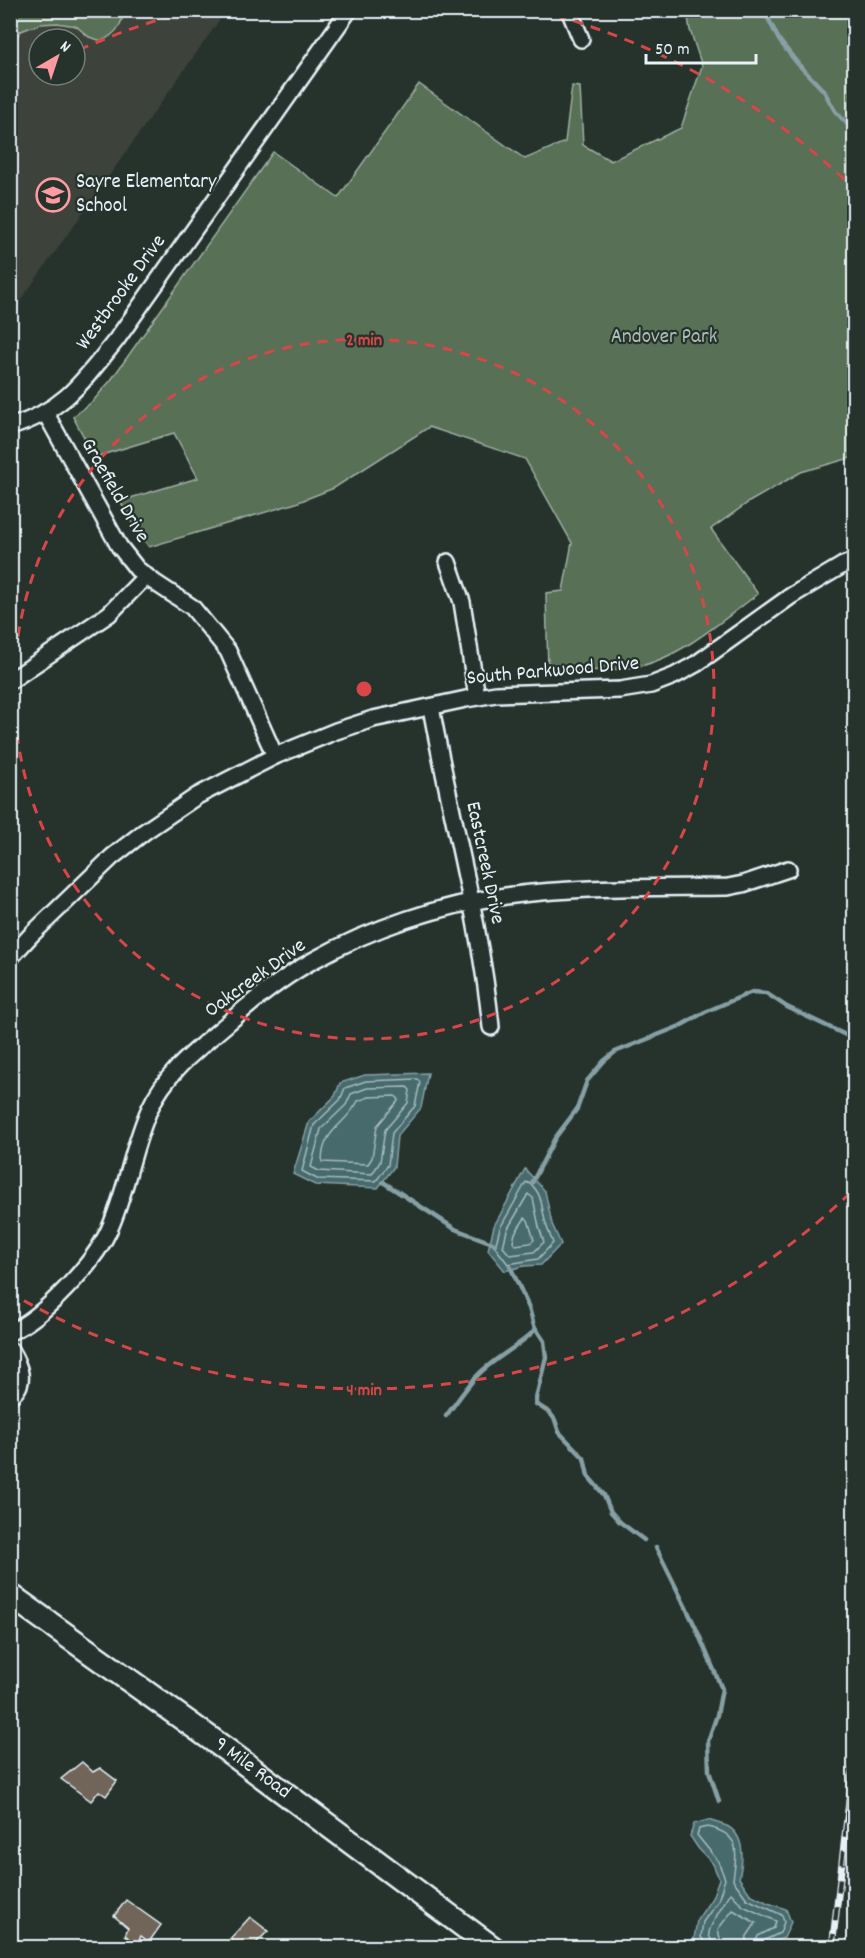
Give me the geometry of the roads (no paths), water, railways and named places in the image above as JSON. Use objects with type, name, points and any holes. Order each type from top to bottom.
[{"type":"street","name":"Westbrooke Drive","points":[[10,427],[60,404],[80,385],[117,339],[350,10]]},
{"type":"street","points":[[569,10],[581,39]]},
{"type":"street","name":"Graefield Drive","points":[[45,412],[119,546],[137,569],[192,607],[228,651],[275,756]]},
{"type":"street","name":"South Parkwood Drive","points":[[10,958],[112,856],[189,802],[224,781],[275,756],[336,731],[373,719],[496,694],[621,690],[651,685],[696,664],[791,596],[843,565],[855,561]]},
{"type":"street","points":[[448,562],[462,602],[477,698]]},
{"type":"street","points":[[10,681],[109,614],[146,576]]},
{"type":"street","name":"Eastcreek Drive","points":[[431,707],[471,902],[487,989],[491,1028]]},
{"type":"street","name":"Oakcreek Drive","points":[[10,1332],[34,1318],[61,1295],[109,1232],[127,1180],[138,1137],[159,1091],[177,1069],[246,1007],[313,960],[352,940],[376,931],[441,909],[471,902],[547,892],[728,887],[788,869]]},
{"type":"street","points":[[10,1350],[22,1376],[18,1390],[10,1395]]},
{"type":"street","name":"9 Mile Road","points":[[10,1594],[493,1947]]},
{"type":"water","points":[[428,1073],[421,1108],[397,1136],[394,1167],[378,1188],[315,1185],[293,1174],[309,1122],[335,1096],[340,1083],[365,1075]]},
{"type":"water","points":[[525,1169],[545,1191],[552,1224],[561,1244],[541,1265],[524,1266],[505,1271],[488,1250],[494,1226]]},
{"type":"water","points":[[708,1820],[727,1826],[737,1836],[742,1849],[739,1878],[750,1894],[786,1909],[791,1922],[784,1938],[761,1947],[702,1947],[694,1939],[697,1920],[712,1898],[719,1879],[713,1864],[690,1836],[694,1824]]},
{"type":"waterway","points":[[764,10],[779,40],[824,91],[835,111],[854,131]]},
{"type":"waterway","points":[[532,1183],[555,1138],[577,1109],[587,1081],[615,1052],[680,1026],[705,1012],[752,992],[766,993],[787,1007],[854,1039]]},
{"type":"waterway","points":[[383,1182],[455,1229],[495,1244]]},
{"type":"waterway","points":[[510,1266],[529,1308],[534,1326],[544,1341],[546,1357],[536,1404],[550,1413],[559,1432],[584,1458],[588,1476],[604,1495],[611,1512],[620,1522],[644,1540]]},
{"type":"waterway","points":[[446,1416],[483,1370],[536,1329]]},
{"type":"waterway","points":[[656,1547],[695,1626],[722,1689],[717,1715],[708,1741],[709,1771],[719,1801]]},
{"type":"railway","points":[[832,1948],[854,1758]]},
{"type":"place","name":"Sayre Elementary School","points":[[53,195]]},
{"type":"park label","name":"Andover Park","points":[[664,338]]}]
